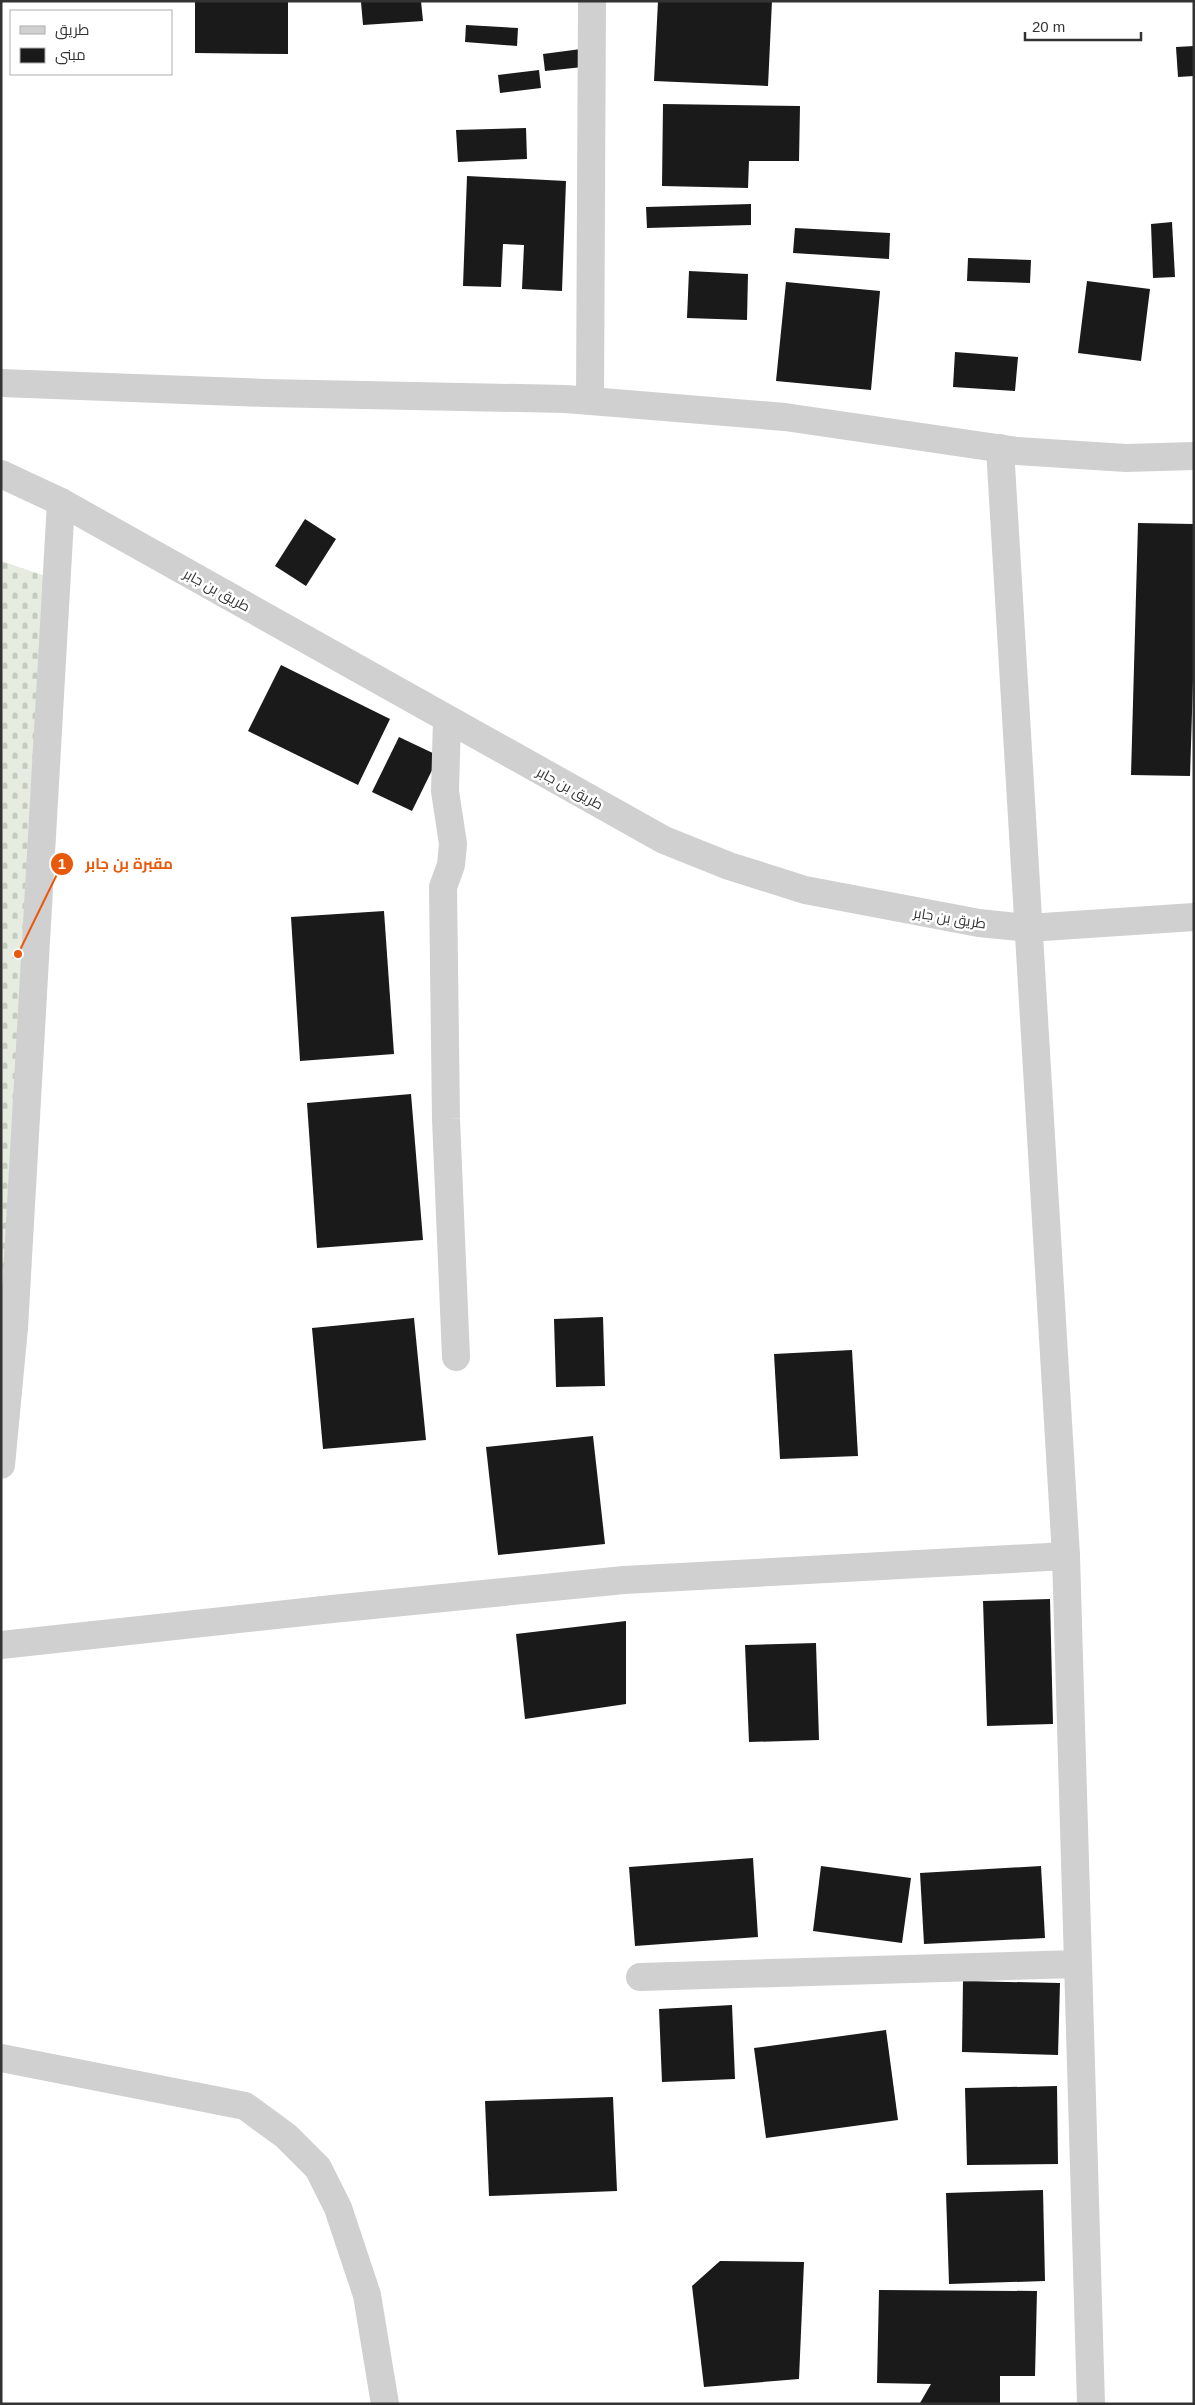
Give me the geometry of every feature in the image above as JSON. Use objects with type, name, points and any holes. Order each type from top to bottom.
[{"type":"street","points":[[590,400],[592,1]]},
{"type":"street","points":[[1,384],[590,400],[784,417],[1000,448],[1126,458],[1194,456]]},
{"type":"street","points":[[1000,448],[1066,1556],[1091,2404]]},
{"type":"street","name":"طريق بن جابر","points":[[1,474],[61,502],[664,840],[729,866],[805,890],[863,903],[979,923],[1028,928],[1194,917]]},
{"type":"street","points":[[1,1465],[15,1308],[61,502]]},
{"type":"street","points":[[447,719],[445,791],[453,844],[450,865],[443,887],[446,1119],[456,1357]]},
{"type":"street","points":[[1,1644],[624,1580],[1066,1556]]},
{"type":"street","points":[[640,1977],[1078,1964]]},
{"type":"street","points":[[1,2058],[245,2106],[286,2136],[318,2168],[338,2208],[367,2295],[385,2404]]},
{"type":"green space","points":[[1,561],[57,580],[1,1389]]},
{"type":"building","points":[[195,1],[288,1],[288,54],[195,53]]},
{"type":"building","points":[[421,1],[423,21],[363,25],[361,2]]},
{"type":"building","points":[[658,1],[772,1],[768,86],[654,81]]},
{"type":"building","points":[[466,25],[518,28],[517,46],[465,42]]},
{"type":"building","points":[[1194,46],[1194,76],[1178,77],[1176,47]]},
{"type":"building","points":[[581,49],[583,67],[545,71],[543,54]]},
{"type":"building","points":[[539,70],[541,88],[500,93],[498,75]]},
{"type":"building","points":[[663,104],[800,106],[799,161],[749,161],[748,188],[662,186]]},
{"type":"building","points":[[526,128],[527,159],[458,162],[456,130]]},
{"type":"building","points":[[467,176],[566,181],[562,291],[522,289],[524,245],[503,244],[501,287],[463,286]]},
{"type":"building","points":[[751,204],[751,225],[647,228],[646,207]]},
{"type":"building","points":[[1172,222],[1175,277],[1153,278],[1151,224]]},
{"type":"building","points":[[795,228],[890,233],[889,259],[793,253]]},
{"type":"building","points":[[968,258],[1031,260],[1030,283],[967,281]]},
{"type":"building","points":[[689,271],[748,274],[747,320],[687,318]]},
{"type":"building","points":[[1087,281],[1150,289],[1141,361],[1078,353]]},
{"type":"building","points":[[786,282],[880,291],[871,390],[776,381]]},
{"type":"building","points":[[955,352],[1018,357],[1015,391],[953,387]]},
{"type":"building","points":[[305,519],[336,539],[306,586],[275,566]]},
{"type":"building","points":[[1138,523],[1193,524],[1194,648],[1190,776],[1131,775]]},
{"type":"building","points":[[281,665],[390,719],[358,785],[248,731]]},
{"type":"building","points":[[399,737],[439,756],[412,811],[372,792]]},
{"type":"building","points":[[384,911],[394,1054],[300,1061],[291,917]]},
{"type":"building","points":[[411,1094],[423,1240],[317,1248],[307,1103]]},
{"type":"building","points":[[603,1317],[605,1386],[556,1387],[554,1319]]},
{"type":"building","points":[[414,1318],[426,1440],[323,1449],[312,1328]]},
{"type":"building","points":[[852,1350],[858,1456],[780,1459],[774,1354]]},
{"type":"building","points":[[593,1436],[605,1544],[498,1555],[486,1447]]},
{"type":"building","points":[[1050,1599],[1053,1724],[987,1726],[983,1601]]},
{"type":"building","points":[[626,1621],[626,1704],[525,1719],[516,1634]]},
{"type":"building","points":[[816,1643],[819,1740],[749,1742],[745,1645]]},
{"type":"building","points":[[753,1858],[758,1937],[635,1946],[629,1867]]},
{"type":"building","points":[[821,1866],[911,1878],[902,1943],[813,1931]]},
{"type":"building","points":[[1041,1866],[1045,1938],[924,1944],[920,1873]]},
{"type":"building","points":[[963,1981],[1060,1983],[1058,2055],[962,2052]]},
{"type":"building","points":[[732,2005],[735,2079],[662,2082],[659,2009]]},
{"type":"building","points":[[886,2030],[898,2120],[766,2138],[754,2048]]},
{"type":"building","points":[[1057,2086],[1058,2164],[967,2165],[965,2088]]},
{"type":"building","points":[[613,2097],[617,2191],[489,2196],[485,2101]]},
{"type":"building","points":[[1043,2190],[1045,2281],[949,2284],[946,2193]]},
{"type":"building","points":[[720,2261],[804,2262],[799,2379],[704,2387],[692,2286]]},
{"type":"building","points":[[879,2290],[1037,2291],[1035,2376],[1000,2376],[1000,2404],[920,2403],[931,2384],[877,2383]]},
{"type":"place","name":"مقبرة بن جابر","points":[[18,954]]}]
